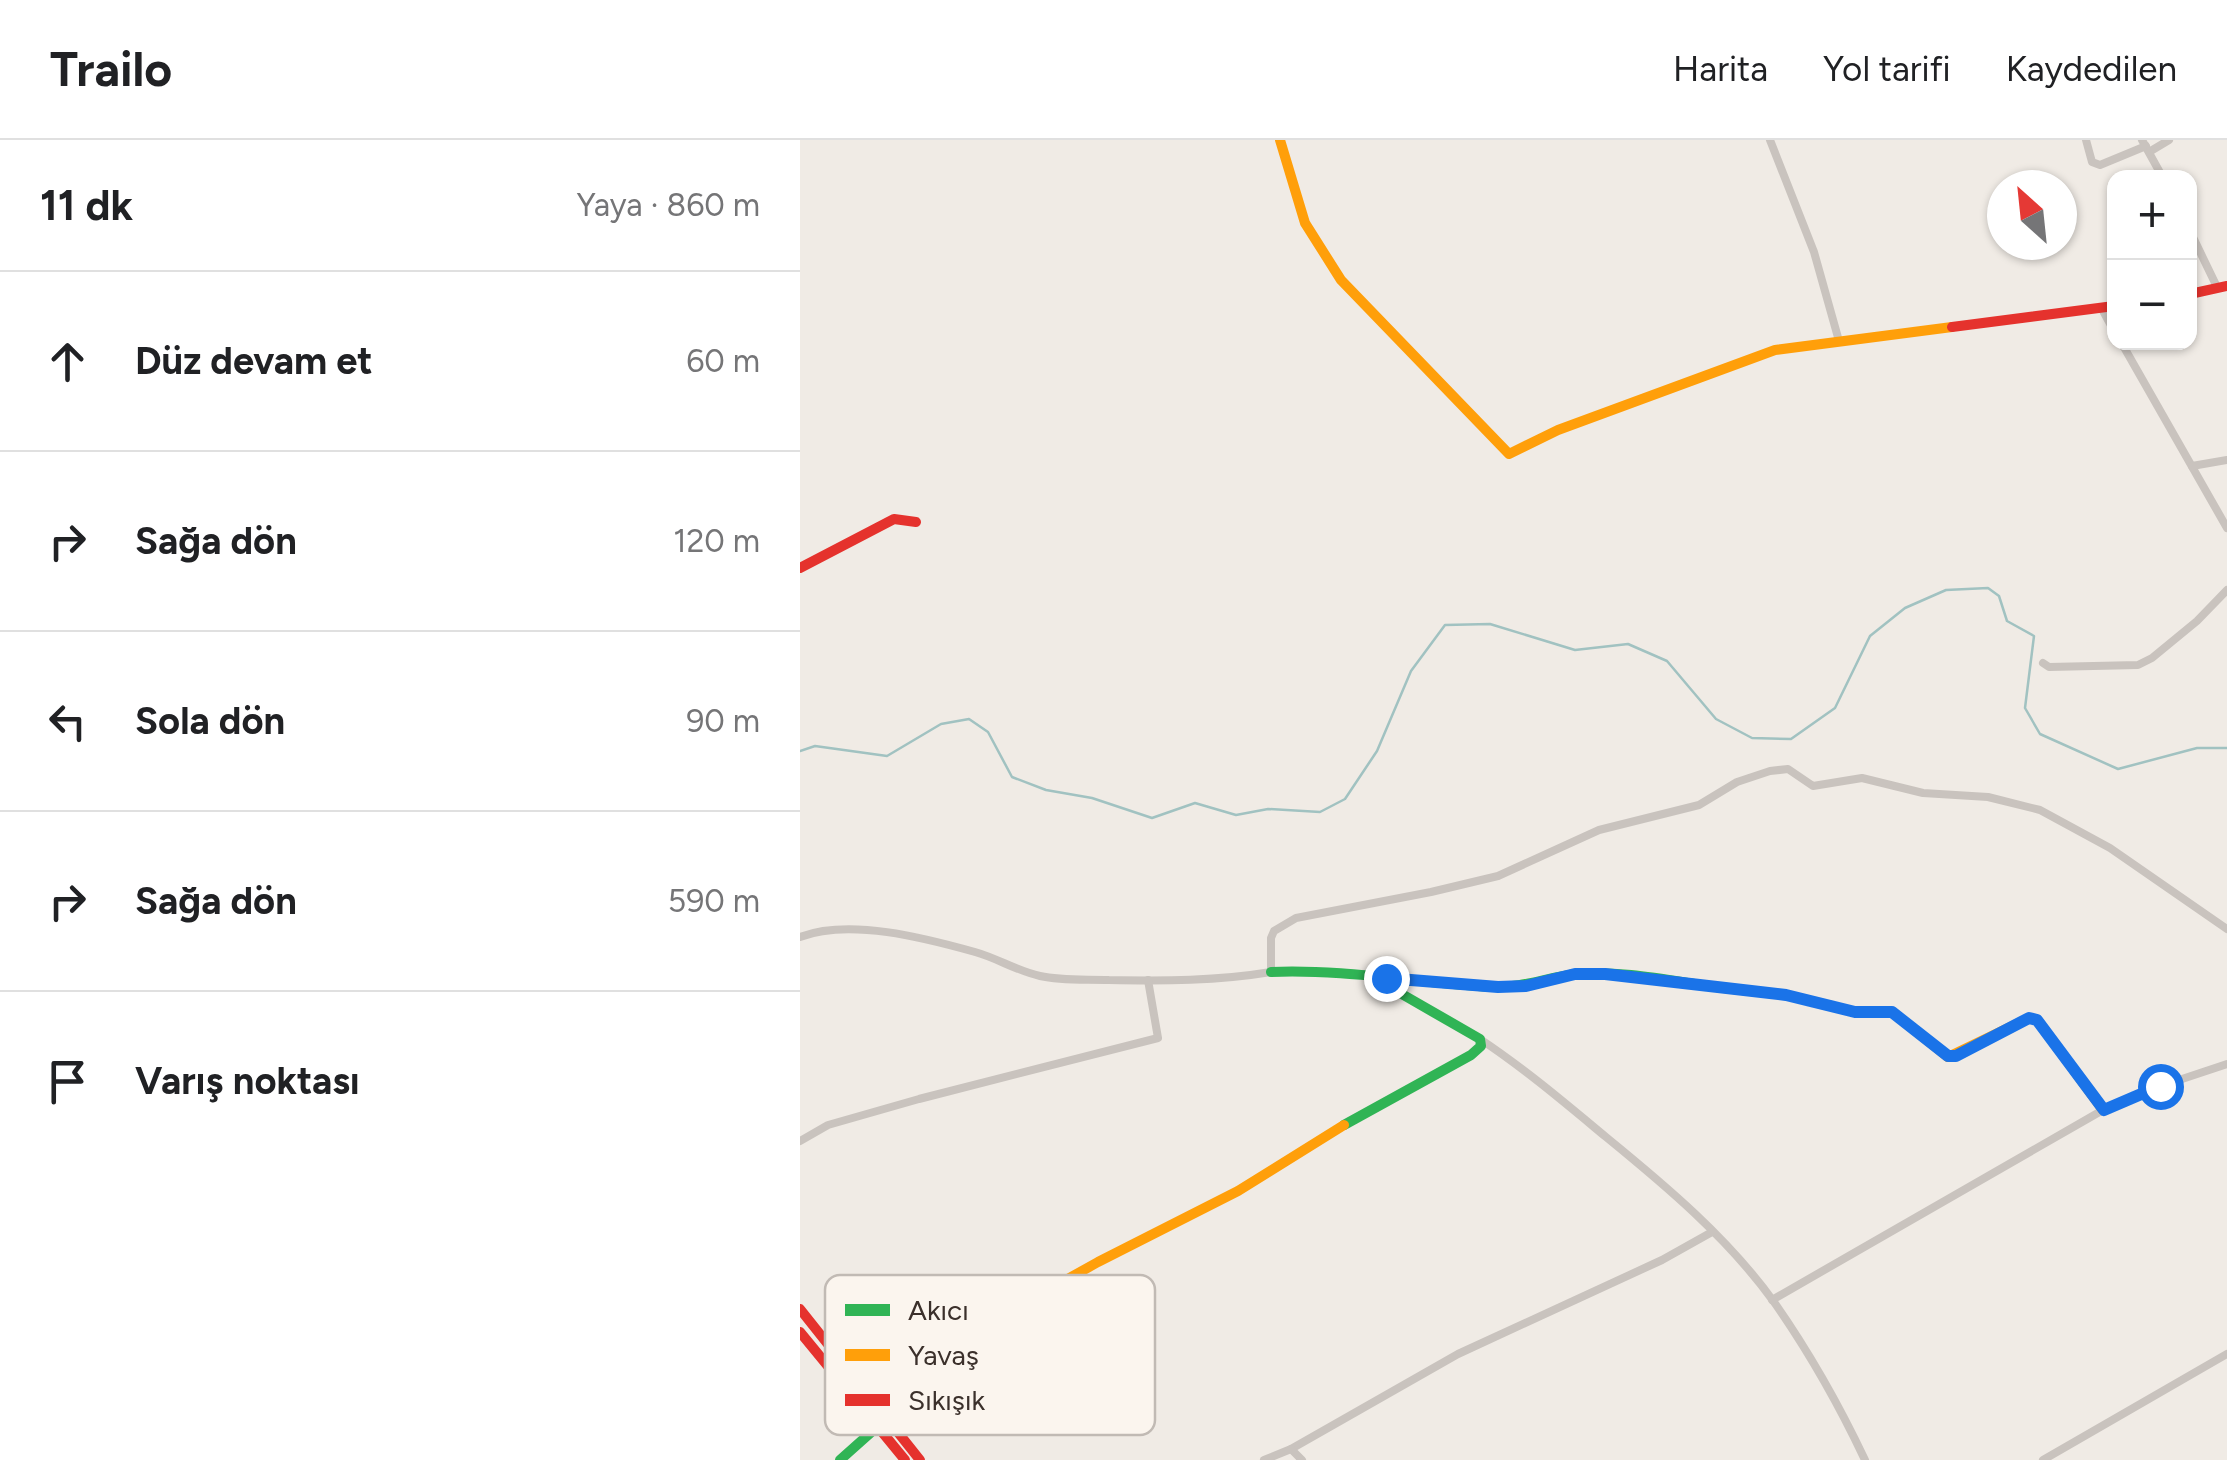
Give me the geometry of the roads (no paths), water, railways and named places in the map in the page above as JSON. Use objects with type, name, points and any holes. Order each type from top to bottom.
[{"type":"street","points":[[1280,140],[1305,224],[1341,280],[1509,454],[1558,430],[1775,350],[1839,340],[1887,338],[1914,330],[2070,309],[2107,308]]},
{"type":"street","points":[[1770,140],[1814,252],[1839,340]]},
{"type":"street","points":[[2086,140],[2092,162],[2100,164],[2169,140]]},
{"type":"street","points":[[2146,146],[2158,170]]},
{"type":"street","points":[[2197,243],[2222,286],[2197,292]]},
{"type":"street","points":[[2102,309],[2107,318]]},
{"type":"street","points":[[2126,350],[2227,528]]},
{"type":"street","points":[[2192,466],[2227,460]]},
{"type":"street","points":[[800,568],[894,519],[916,522]]},
{"type":"street","points":[[2042,663],[2049,667],[2138,665],[2197,621],[2227,590]]},
{"type":"street","points":[[1271,972],[1274,930],[1296,918],[1498,876],[1584,836],[1699,805],[1736,782],[1778,769],[1788,769],[1813,786],[1862,778],[1923,793],[1988,797],[2040,810],[2110,848],[2227,929]]},
{"type":"street","points":[[800,937],[848,928],[878,932],[978,953],[1041,976],[1216,980],[1271,972],[1329,970],[1498,987],[1526,986],[1575,974],[1605,974],[1786,995],[1855,1012],[1892,1012],[1948,1056],[1956,1056],[2029,1018],[2037,1020],[2104,1110]]},
{"type":"street","points":[[1386,978],[1400,993],[1522,1067],[1674,1192],[1772,1300],[1831,1392],[1865,1460]]},
{"type":"street","points":[[800,1141],[828,1125],[1158,1038],[1148,980]]},
{"type":"street","points":[[1075,1275],[1238,1191],[1315,1141],[1470,1056],[1481,1046],[1480,1039]]},
{"type":"street","points":[[1772,1300],[2104,1110],[2227,1064]]},
{"type":"street","points":[[1264,1460],[1458,1354],[1662,1260],[1712,1232]]},
{"type":"street","points":[[800,1310],[825,1342]]},
{"type":"street","points":[[800,1332],[825,1363]]},
{"type":"street","points":[[2043,1460],[2227,1354]]},
{"type":"street","points":[[844,1458],[868,1435]]},
{"type":"street","points":[[884,1435],[905,1460]]},
{"type":"street","points":[[899,1435],[920,1460]]},
{"type":"street","points":[[1290,1449],[1302,1460]]},
{"type":"waterway","points":[[800,751],[815,746],[887,756],[941,724],[969,719],[988,732],[1012,777],[1046,790],[1092,798],[1152,818],[1195,803],[1236,815],[1268,809],[1320,812],[1345,799],[1377,751],[1411,671],[1445,625],[1490,624],[1575,650],[1628,644],[1667,661],[1716,719],[1752,738],[1791,739],[1835,708],[1870,636],[1905,608],[1946,590],[1988,588],[1999,596],[2007,621],[2034,636],[2025,708],[2040,734],[2118,769],[2197,748],[2227,748]]}]
